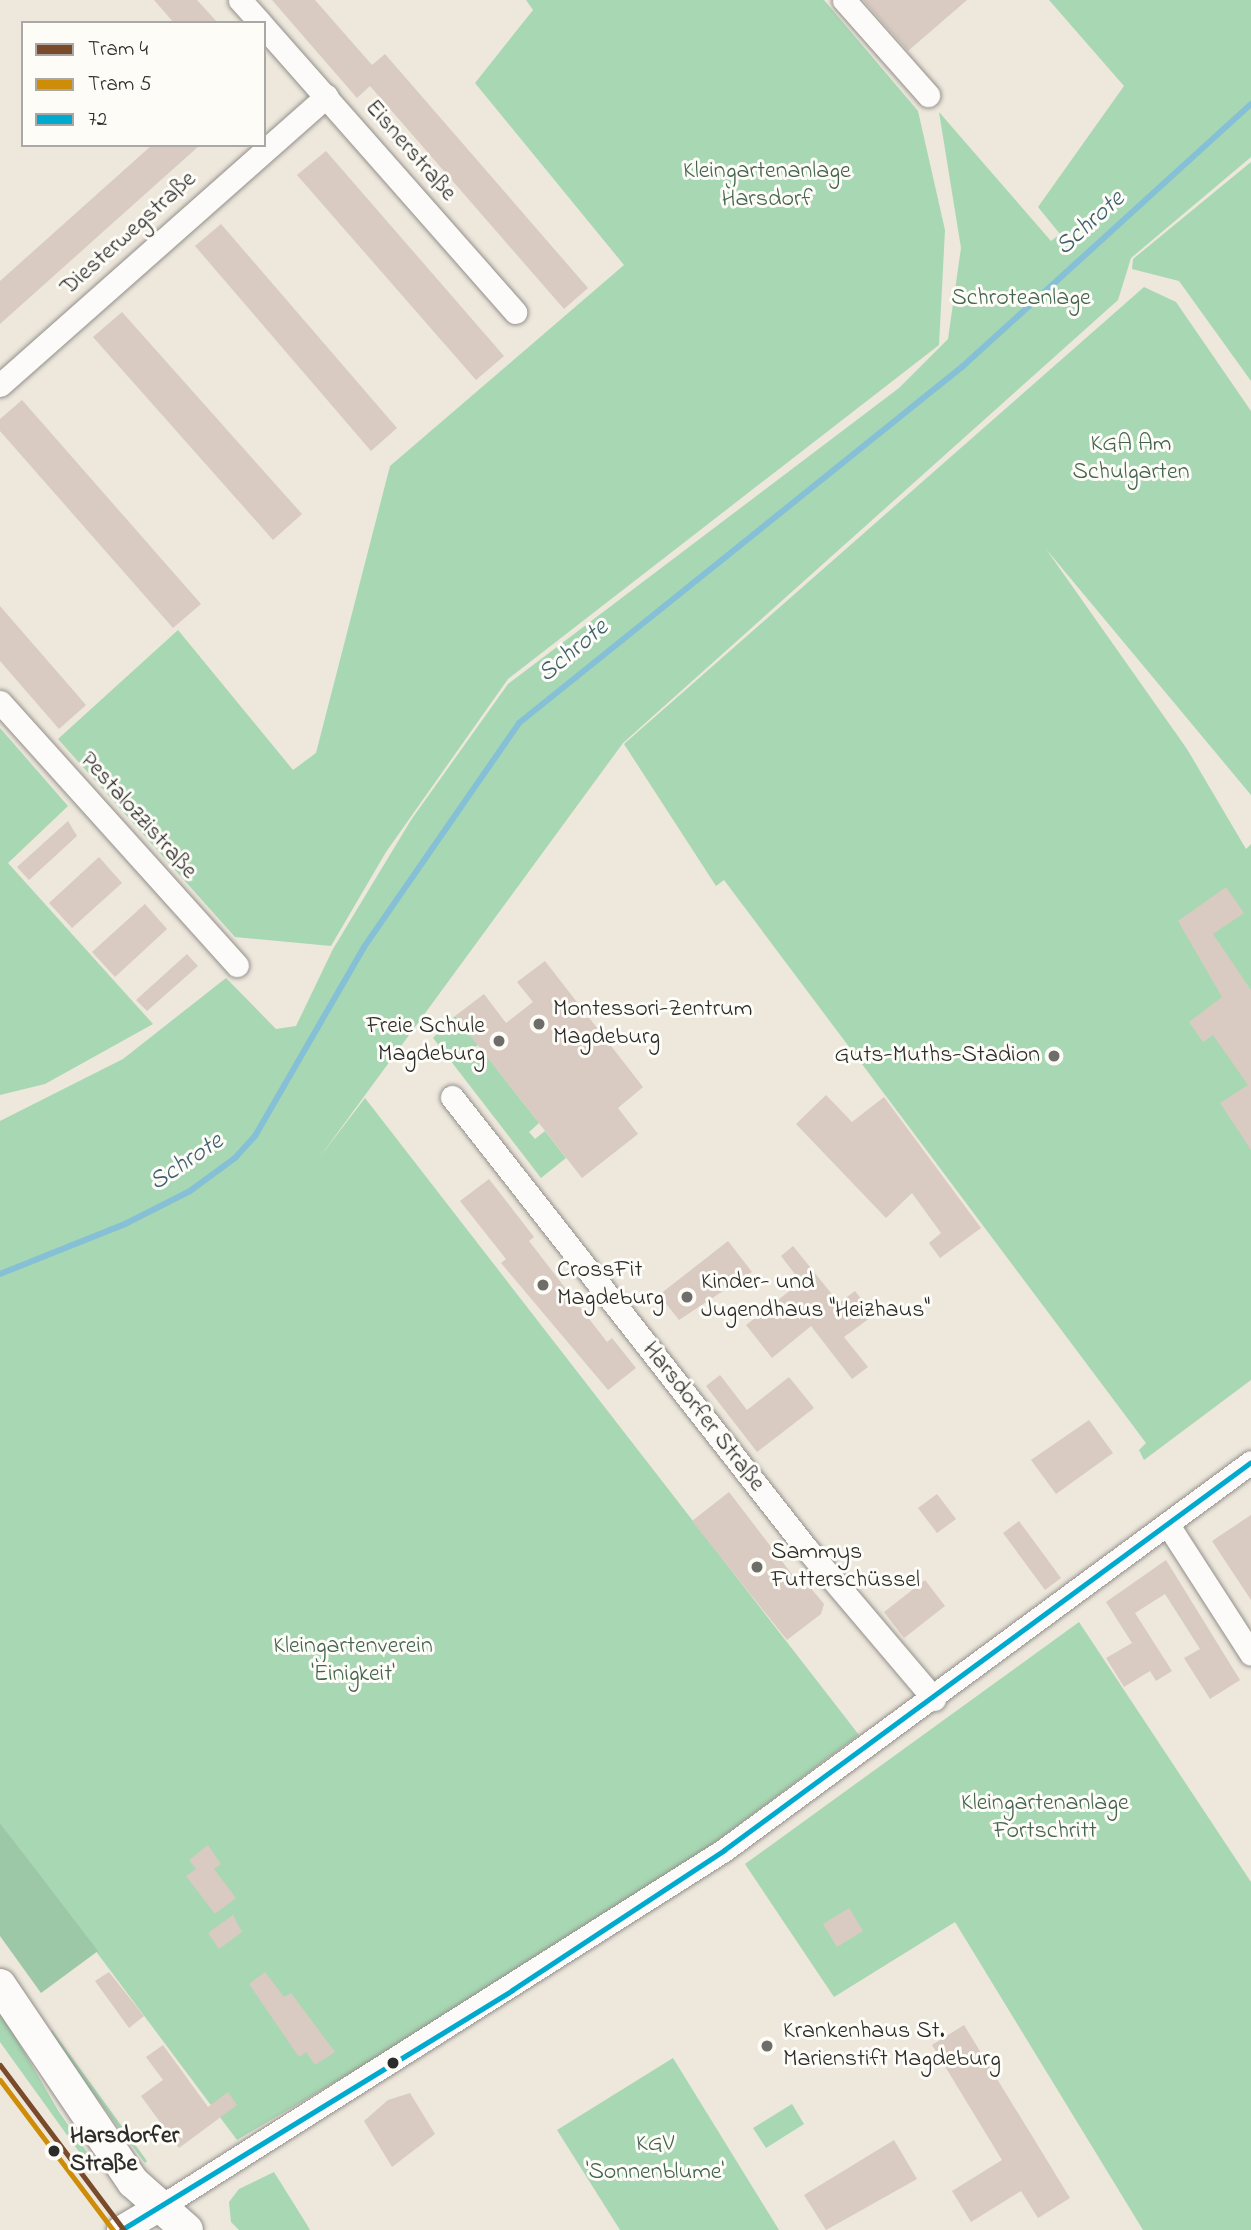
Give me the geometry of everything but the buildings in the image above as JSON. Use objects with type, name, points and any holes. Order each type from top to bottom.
[{"type":"main road","points":[[0,1985],[114,2156],[160,2207],[187,2230]]},
{"type":"street","points":[[240,0],[259,21]]},
{"type":"street","points":[[844,0],[928,95]]},
{"type":"street","name":"Eisnerstraße","points":[[266,29],[515,312]]},
{"type":"street","name":"Diesterwegstraße","points":[[0,385],[327,96]]},
{"type":"street","name":"Pestalozzistraße","points":[[0,702],[237,965]]},
{"type":"street","name":"Harsdorfer Straße","points":[[452,1097],[806,1548],[934,1699]]},
{"type":"street","points":[[121,2230],[607,1929],[934,1699],[1251,1462]]},
{"type":"street","points":[[1168,1525],[1251,1654]]},
{"type":"green space","name":"Kleingartenanlage Harsdorf","points":[[526,0],[824,0],[918,111],[945,230],[939,345],[508,679],[386,852],[331,946],[235,937],[58,739],[178,630],[293,770],[316,753],[390,466],[624,265],[475,83],[533,10]]},
{"type":"green space","name":"Kleingartenverein 'Einigkeit'","points":[[1049,0],[1251,0],[1251,157],[1131,258],[1118,300],[623,743],[319,1158],[365,1098],[859,1735],[697,1856],[505,1982],[237,2140],[0,1823],[0,1121],[123,1059],[226,978],[276,1029],[296,1026],[333,949],[411,820],[508,684],[899,388],[948,339],[961,248],[939,112],[1051,241],[1060,234],[1038,207],[1124,86]]},
{"type":"green space","points":[[1251,162],[1251,381],[1179,281],[1132,269],[1133,259]]},
{"type":"green space","name":"Guts-Muths-Stadion","points":[[1144,287],[1176,302],[1251,411],[1251,795],[1046,549],[1187,749],[1246,849],[1251,844],[1251,1380],[1144,1460],[1139,1450],[1146,1443],[724,880],[716,886],[624,744]]},
{"type":"green space","points":[[0,728],[68,806],[8,863],[153,1024],[45,1084],[0,1095]]},
{"type":"green space","points":[[455,1016],[478,1045],[468,1053],[474,1061],[485,1054],[539,1123],[529,1132],[535,1139],[545,1131],[566,1158],[541,1178],[433,1038]]},
{"type":"green space","name":"Kleingartenanlage Fortschritt","points":[[1079,1622],[1251,1882],[1251,2230],[1143,2230],[955,1922],[834,1997],[745,1864]]},
{"type":"green space","points":[[0,1823],[98,1951],[41,1993],[0,1936]]},
{"type":"green space","points":[[0,2010],[59,2112],[98,2168],[90,2167],[0,2042]]},
{"type":"green space","points":[[52,2030],[147,2161],[145,2163],[50,2035]]},
{"type":"green space","name":"KGV 'Sonnenblume'","points":[[673,2058],[779,2230],[620,2230],[557,2130]]},
{"type":"green space","points":[[792,2104],[804,2124],[766,2148],[753,2128]]},
{"type":"green space","points":[[274,2172],[310,2230],[239,2230],[231,2222],[229,2202],[239,2189]]},
{"type":"waterway","name":"Schrote","points":[[0,1274],[125,1224],[190,1191],[235,1158],[255,1136],[364,947],[519,723],[962,367],[1251,104]]},
{"type":"tram line","name":"4","points":[[0,2065],[124,2230]]},
{"type":"tram line","name":"5","points":[[0,2080],[113,2230]]},
{"type":"transit line","name":"72","points":[[121,2230],[512,1990],[724,1850],[1251,1462]]},
{"type":"place","name":"Montessori-Zentrum Magdeburg","points":[[539,1024]]},
{"type":"place","name":"Freie Schule Magdeburg","points":[[499,1041]]},
{"type":"place","name":"Guts-Muths-Stadion","points":[[1054,1056]]},
{"type":"place","name":"CrossFit Magdeburg","points":[[543,1285]]},
{"type":"place","name":"Kinder- und Jugendhaus \"Heizhaus\"","points":[[687,1297]]},
{"type":"place","name":"Sammys Futterschüssel","points":[[757,1567]]},
{"type":"place","name":"Krankenhaus St. Marienstift Magdeburg","points":[[767,2046]]},
{"type":"place","name":"Harsdorfer Straße","points":[[54,2151]]},
{"type":"park label","name":"Schroteanlage","points":[[1021,299]]},
{"type":"park label","name":"KGA Am Schulgarten","points":[[1131,459]]}]
